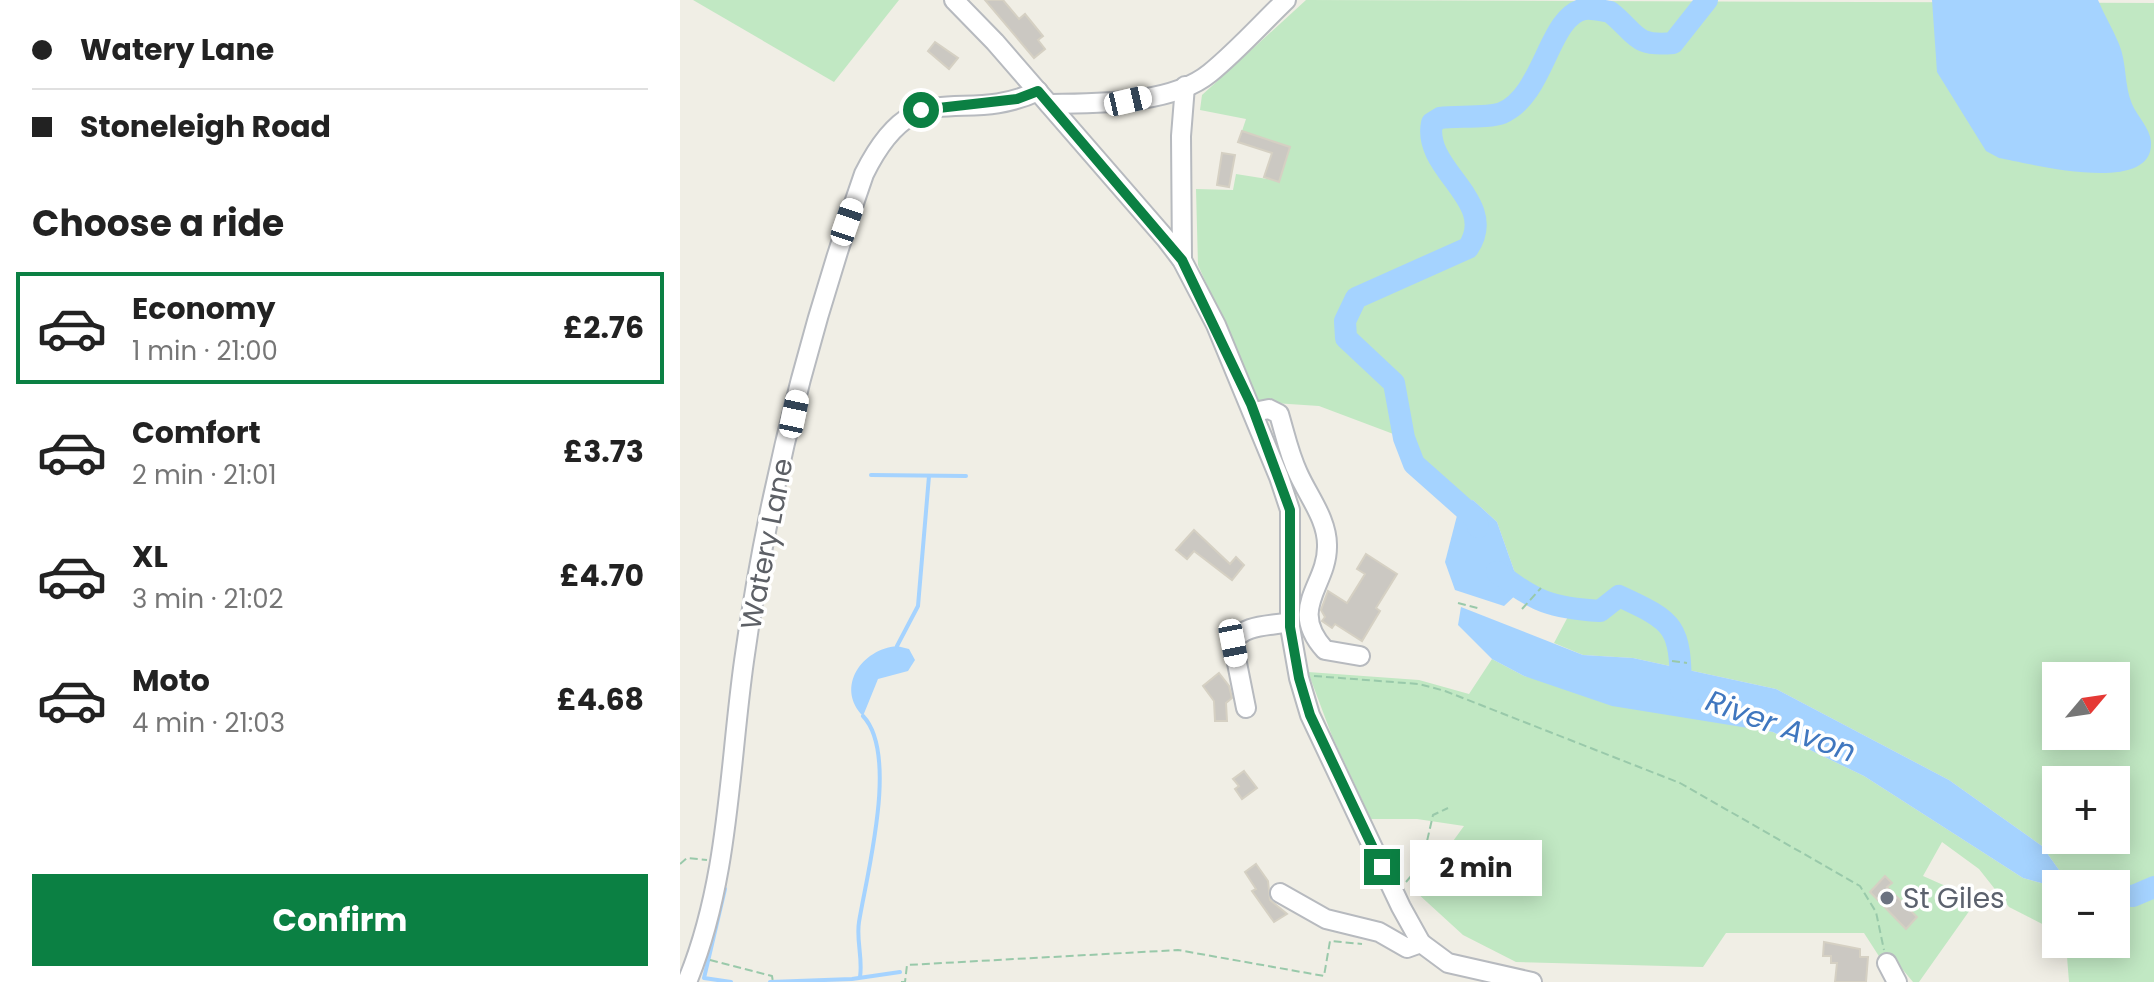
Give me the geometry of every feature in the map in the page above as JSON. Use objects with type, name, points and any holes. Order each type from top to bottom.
[{"type":"street","points":[[954,0],[1044,98],[1182,260],[1254,412],[1290,510],[1290,622],[1299,678],[1310,715],[1421,943],[1448,963],[1532,982]]},
{"type":"street","name":"Watery Lane","points":[[687,982],[711,912],[744,660],[761,563],[807,356],[864,174],[891,129],[921,110],[1017,99],[1128,101],[1185,86],[1208,75],[1286,0]]},
{"type":"street","points":[[1182,260],[1181,136],[1185,86]]},
{"type":"street","points":[[1254,412],[1269,409],[1279,414],[1298,474],[1314,502],[1326,537],[1325,562],[1311,593],[1313,633],[1325,650],[1360,656]]},
{"type":"street","points":[[1246,708],[1233,643],[1237,635],[1245,630],[1290,622]]},
{"type":"street","points":[[1280,893],[1326,919],[1379,932],[1407,948],[1421,943]]},
{"type":"street","points":[[1887,963],[1897,982]]},
{"type":"path","points":[[1522,609],[1541,588]]},
{"type":"path","points":[[1458,603],[1481,609]]},
{"type":"path","points":[[1672,661],[1687,663]]},
{"type":"path","points":[[1312,672],[1314,676],[1419,684],[1445,691],[1680,783],[1860,886],[1876,912],[1887,963]]},
{"type":"path","points":[[1395,895],[1422,863],[1433,815],[1448,808]]},
{"type":"path","points":[[680,864],[696,858],[719,864]]},
{"type":"path","points":[[901,982],[905,982],[907,965],[1178,950],[1324,976],[1330,941],[1370,945]]},
{"type":"path","points":[[712,961],[772,976],[773,982]]},
{"type":"green space","points":[[693,0],[899,0],[834,82]]},
{"type":"green space","points":[[1306,0],[2154,3],[2154,982],[2069,982],[2067,958],[2130,958],[2130,870],[2059,870],[2048,854],[2130,854],[2130,766],[2042,766],[2042,846],[1949,780],[1776,689],[1633,658],[1583,655],[1554,643],[1572,609],[1529,597],[1521,590],[1497,522],[1473,500],[1460,504],[1414,464],[1404,438],[1319,406],[1259,402],[1198,265],[1196,189],[1233,190],[1236,174],[1279,181],[1290,147],[1242,131],[1246,119],[1200,110],[1202,95]]},
{"type":"green space","points":[[1492,659],[1524,676],[1701,719],[1773,732],[1864,776],[2023,878],[2042,883],[2042,924],[2009,907],[1979,869],[1942,842],[1923,876],[1977,900],[1919,982],[1913,982],[1894,959],[1884,964],[1864,933],[1726,933],[1703,967],[1516,962],[1463,935],[1416,892],[1464,826],[1417,819],[1371,819],[1332,736],[1308,672],[1419,680],[1469,694]]},
{"type":"water","points":[[1932,0],[2098,0],[2122,51],[2132,104],[2150,137],[2147,159],[2133,168],[2112,173],[2087,172],[1999,158],[1986,151],[1937,72]]},
{"type":"water","points":[[1473,500],[1497,522],[1521,590],[1504,606],[1455,590],[1445,562],[1460,504]]},
{"type":"water","points":[[1461,607],[1583,655],[1633,658],[1776,689],[1949,780],[2042,846],[2042,854],[2048,854],[2059,870],[2042,870],[2042,883],[2023,878],[1864,776],[1773,732],[1612,706],[1524,676],[1492,659],[1458,625]]},
{"type":"water","points":[[897,646],[909,649],[915,660],[908,671],[878,679],[863,716],[855,705],[852,693],[856,671],[873,654]]},
{"type":"building","points":[[985,0],[1003,0],[1019,19],[1025,14],[1043,36],[1038,40],[1045,49],[1034,58]]},
{"type":"building","points":[[935,42],[958,58],[949,69],[928,51]]},
{"type":"building","points":[[1242,131],[1290,147],[1279,182],[1264,177],[1272,153],[1238,142]]},
{"type":"building","points":[[1222,153],[1235,155],[1229,187],[1217,185]]},
{"type":"building","points":[[1194,530],[1230,564],[1236,557],[1244,565],[1232,580],[1194,551],[1187,559],[1176,550]]},
{"type":"building","points":[[1366,554],[1397,574],[1376,608],[1380,611],[1362,641],[1335,624],[1332,628],[1322,621],[1325,617],[1321,610],[1328,591],[1347,603],[1365,574],[1357,569]]},
{"type":"building","points":[[1219,673],[1229,686],[1232,698],[1226,703],[1227,721],[1215,721],[1214,701],[1203,686]]},
{"type":"building","points":[[1244,771],[1257,788],[1242,799],[1235,789],[1239,786],[1233,779]]},
{"type":"building","points":[[1256,864],[1268,881],[1270,900],[1287,914],[1274,922],[1252,891],[1256,889],[1245,872]]},
{"type":"building","name":"St Giles","points":[[1885,876],[1892,883],[1887,887],[1917,917],[1906,929],[1870,892]]},
{"type":"building","points":[[1824,942],[1860,949],[1860,957],[1868,957],[1866,982],[1835,982],[1837,963],[1831,963],[1831,956],[1823,956]]},
{"type":"waterway","name":"River Avon","points":[[1478,527],[1476,519],[1414,464],[1404,438],[1394,383],[1346,338],[1345,321],[1356,298],[1468,248],[1475,231],[1474,215],[1468,200],[1438,156],[1432,140],[1432,123],[1440,118],[1497,115],[1516,104],[1528,90],[1562,25],[1573,14],[1585,9],[1610,12],[1643,40],[1673,43],[1707,0]]},
{"type":"waterway","points":[[871,475],[966,476]]},
{"type":"waterway","points":[[897,646],[918,606],[929,476]]},
{"type":"waterway","name":"River Avon","points":[[1497,572],[1534,597],[1556,605],[1600,611],[1619,596],[1653,613],[1671,629],[1676,639],[1681,689],[1690,692]]},
{"type":"waterway","points":[[860,977],[858,929],[878,815],[880,785],[879,757],[873,734],[863,716]]},
{"type":"waterway","name":"River Avon","points":[[2130,896],[2154,887]]},
{"type":"waterway","points":[[725,889],[704,978],[731,982]]},
{"type":"waterway","points":[[770,982],[852,979],[900,972]]},
{"type":"place","name":"St Giles","points":[[1887,898]]},
{"type":"route","points":[[921,110],[1007,101],[1038,91],[1182,260],[1216,325],[1251,404],[1290,510],[1290,627],[1299,678],[1310,715],[1382,867]]}]
